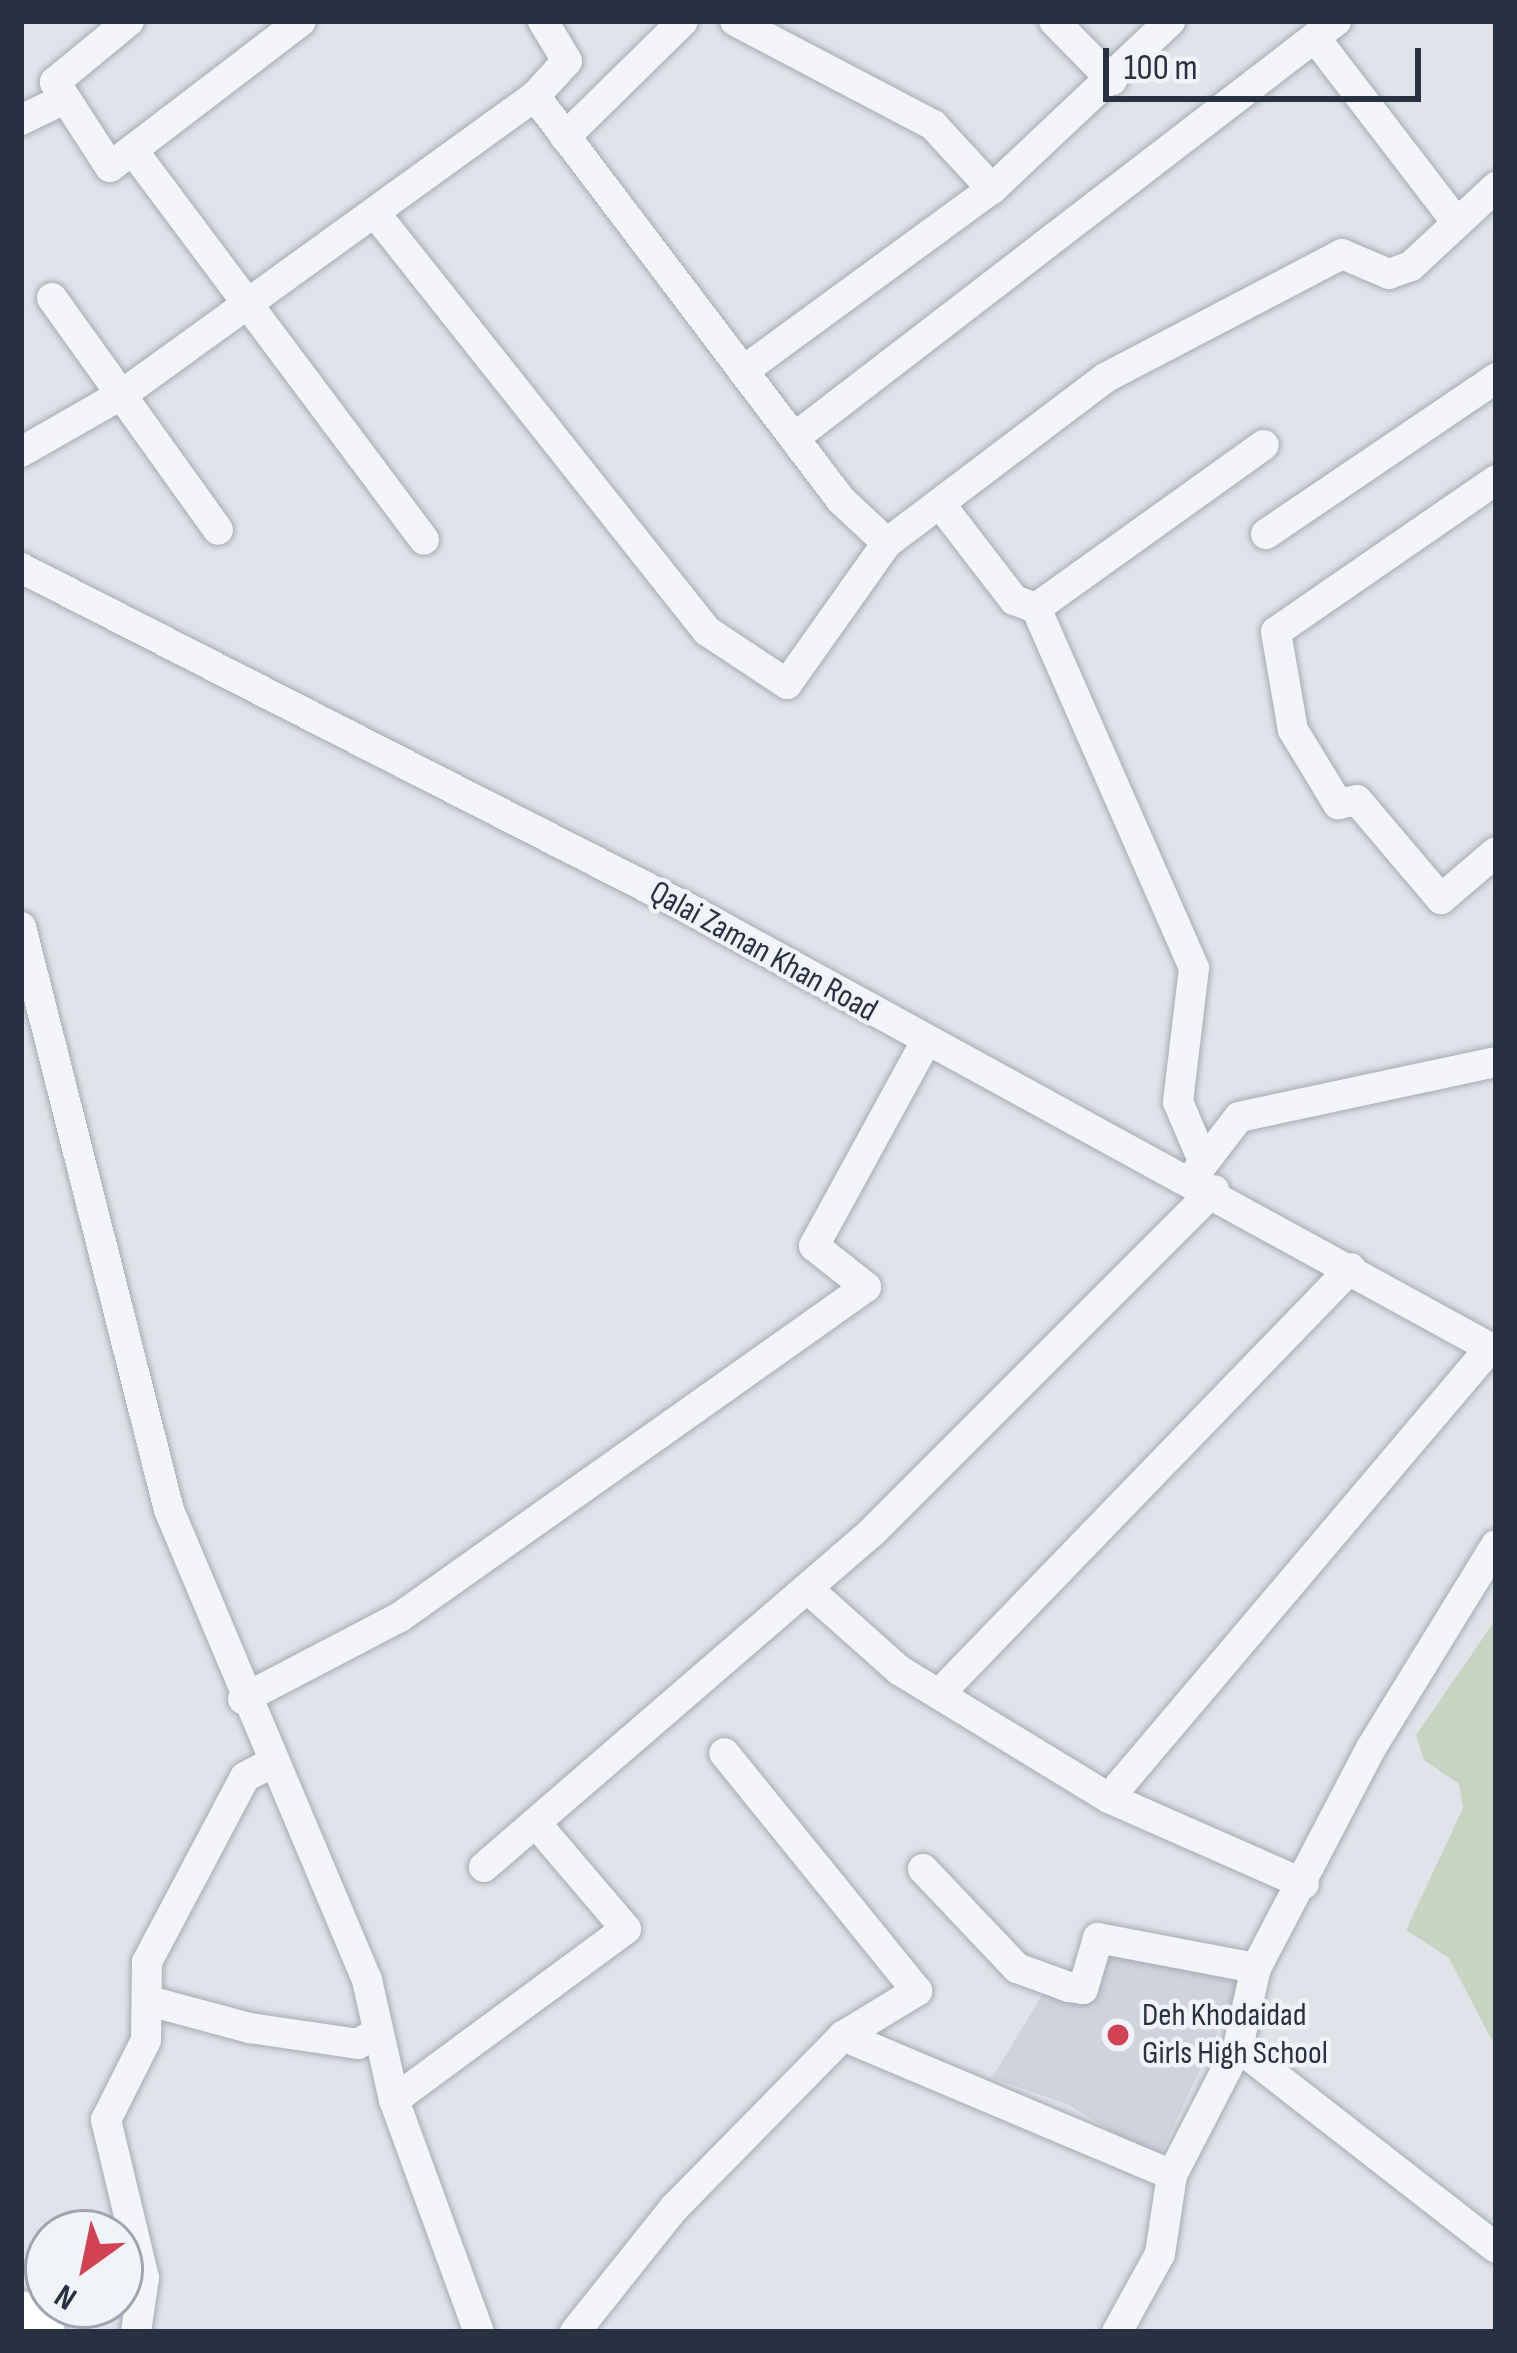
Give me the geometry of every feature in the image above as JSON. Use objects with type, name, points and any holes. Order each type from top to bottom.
[{"type":"main road","points":[[21,2310],[45,2332]]},
{"type":"street","points":[[129,21],[57,77],[64,99],[107,164],[134,152],[302,21]]},
{"type":"street","points":[[21,452],[124,392],[535,97],[567,61],[543,21]]},
{"type":"street","points":[[566,137],[683,21]]},
{"type":"street","points":[[735,21],[933,125],[992,189]]},
{"type":"street","points":[[1054,21],[1112,80]]},
{"type":"street","points":[[743,371],[992,189],[1170,21]]},
{"type":"street","points":[[794,438],[1326,30],[1455,220]]},
{"type":"street","points":[[535,97],[794,438],[887,543]]},
{"type":"street","points":[[21,120],[64,99]]},
{"type":"street","points":[[134,152],[252,301],[424,539]]},
{"type":"street","points":[[375,213],[707,631],[787,684],[887,543],[944,509],[1105,378],[1342,254],[1389,274],[1411,266],[1455,220],[1496,188]]},
{"type":"street","points":[[52,298],[124,392],[218,530]]},
{"type":"street","points":[[1266,534],[1496,378]]},
{"type":"street","points":[[1036,608],[1264,445]]},
{"type":"street","points":[[1496,480],[1276,632],[1293,730],[1338,804],[1357,800],[1441,898],[1496,853]]},
{"type":"street","points":[[944,509],[1014,600],[1036,608],[1194,968],[1178,1102],[1203,1177]]},
{"type":"street","name":"Qalai Zaman Khan Road","points":[[21,568],[479,798],[925,1043],[1203,1177],[1493,1350]]},
{"type":"street","points":[[21,927],[169,1510],[244,1699],[368,1980],[374,2035],[394,2100],[479,2332]]},
{"type":"street","points":[[244,1699],[400,1617],[866,1287],[814,1246],[925,1043]]},
{"type":"street","points":[[484,1867],[540,1828],[808,1589],[1203,1177],[1239,1118],[1496,1062]]},
{"type":"street","points":[[942,1691],[1351,1268]]},
{"type":"street","points":[[1109,1798],[1493,1350]]},
{"type":"street","points":[[1117,2332],[1173,2220],[1172,2175],[1238,2048],[1256,1968],[1304,1884],[1371,1748],[1496,1545]]},
{"type":"street","points":[[808,1589],[899,1670],[942,1691],[1109,1798],[1304,1884]]},
{"type":"street","points":[[575,2332],[659,2224],[843,2036],[917,1990],[724,1753]]},
{"type":"street","points":[[136,2332],[144,2278],[106,2120],[138,2072],[148,2001],[147,1962],[244,1777],[273,1762]]},
{"type":"street","points":[[394,2100],[626,1929],[540,1828]]},
{"type":"street","points":[[923,1869],[1017,1968],[1070,1987],[1083,1989],[1098,1938],[1210,1951],[1256,1968]]},
{"type":"street","points":[[148,2001],[250,2028],[358,2044],[374,2035]]},
{"type":"street","points":[[843,2036],[1172,2175]]},
{"type":"street","points":[[1238,2048],[1496,2248]]},
{"type":"shaded area","name":"Deh Khodaidad Girls High School","points":[[1104,1945],[1248,1967],[1158,2159],[1067,2104],[992,2078],[1044,1992],[1086,1991]]},
{"type":"green space","points":[[1496,1619],[1496,2048],[1449,1958],[1406,1930],[1463,1808],[1459,1784],[1424,1760],[1416,1735]]},
{"type":"place","name":"Deh Khodaidad Girls High School","points":[[1118,2035]]}]
